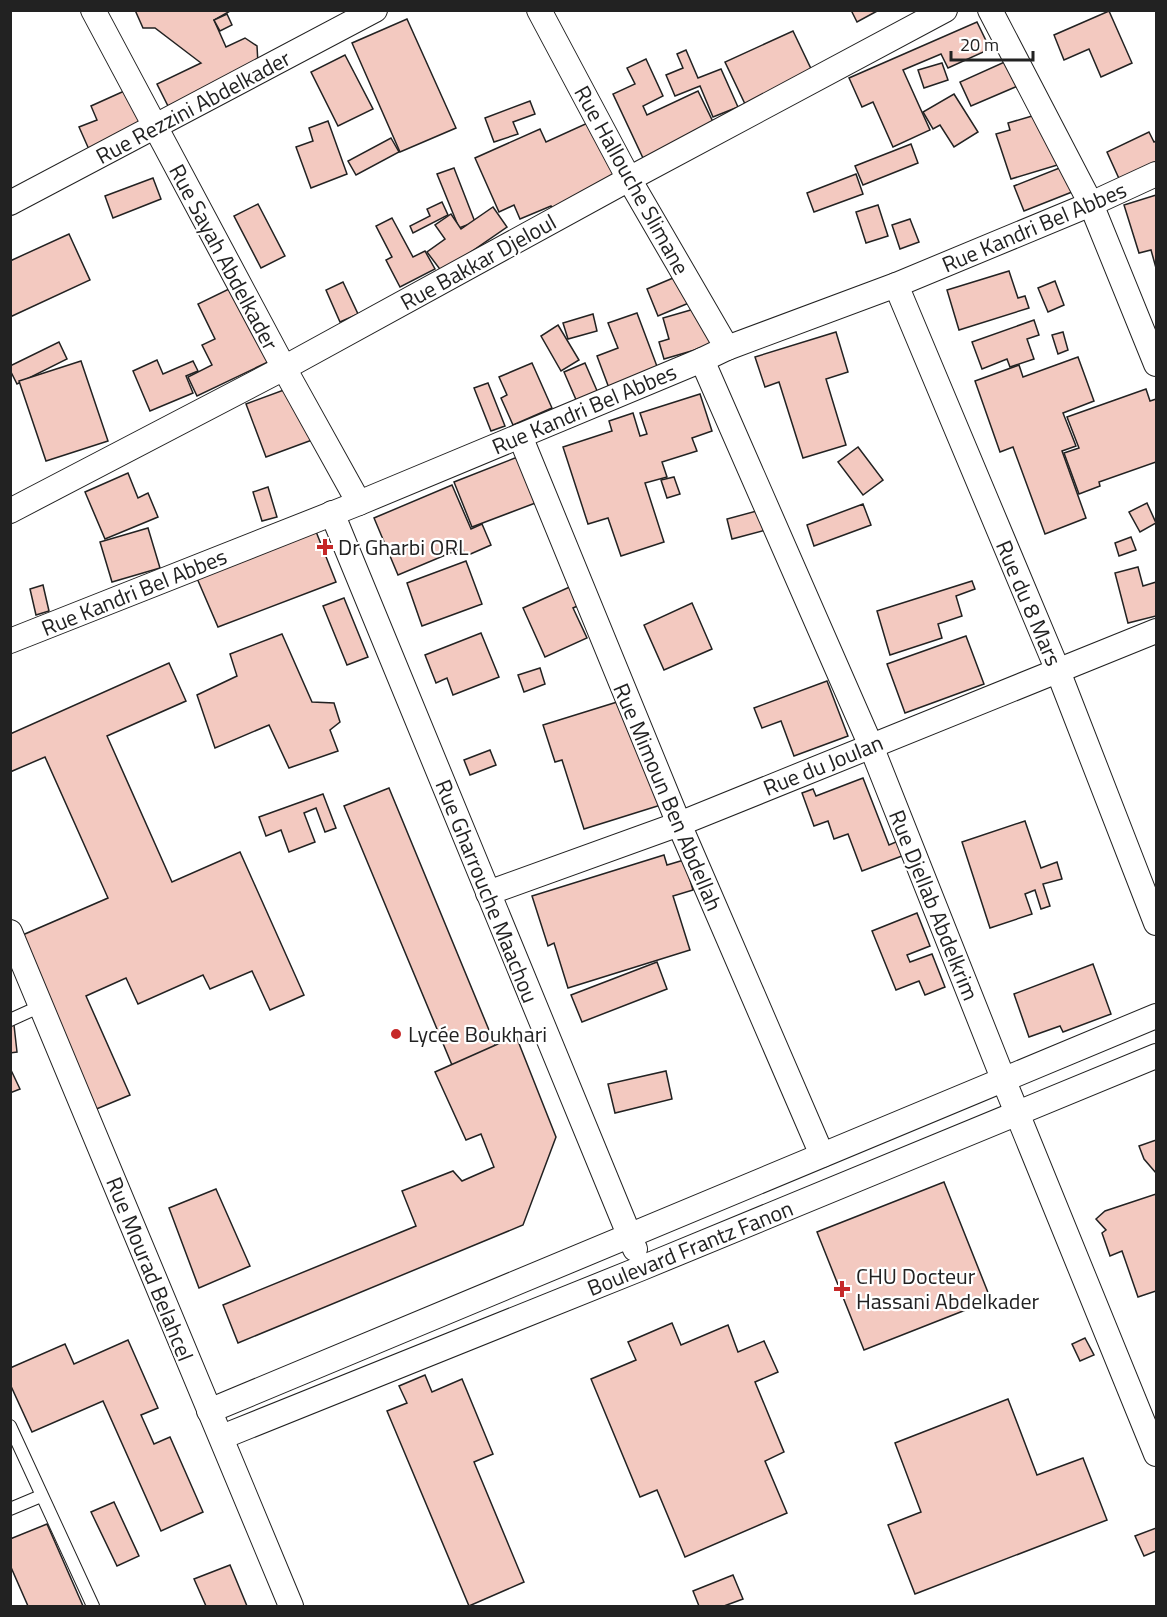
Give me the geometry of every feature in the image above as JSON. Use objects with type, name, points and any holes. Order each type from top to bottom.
[{"type":"street","name":"Rue Sayah Abdelkader","points":[[93,10],[284,368],[359,502]]},
{"type":"street","name":"Rue Rezzini Abdelkader","points":[[10,204],[375,10]]},
{"type":"street","name":"Rue Hallouche Slimane","points":[[538,10],[629,179],[727,348]]},
{"type":"street","name":"Rue Bakkar Djeloul","points":[[10,511],[284,368],[629,179],[945,10]]},
{"type":"street","points":[[990,10],[1091,204],[1156,364]]},
{"type":"street","name":"Rue Kandri Bel Abbes","points":[[10,641],[359,502],[727,348],[896,285],[1091,204],[1156,174]]},
{"type":"street","name":"Rue du 8 Mars","points":[[896,285],[1058,671],[1156,923]]},
{"type":"street","name":"Rue Djellab Abdelkrim","points":[[702,360],[871,746],[1156,1454]]},
{"type":"street","name":"Rue Mimoun Ben Abdellah","points":[[520,436],[679,824],[822,1155]]},
{"type":"street","name":"Rue Gharrouche Maachou","points":[[332,513],[642,1268]]},
{"type":"street","name":"Rue du Joulan","points":[[488,893],[679,824],[1156,631]]},
{"type":"street","name":"Rue Mourad Belahcel","points":[[10,932],[291,1606]]},
{"type":"street","points":[[209,1411],[1156,1016]]},
{"type":"street","name":"Boulevard Frantz Fanon","points":[[222,1437],[642,1268],[1156,1056]]},
{"type":"street","points":[[737,1191],[750,1223]]},
{"type":"lane","points":[[10,1020],[41,1006]]},
{"type":"lane","points":[[10,1426],[93,1606]]},
{"type":"lane","points":[[10,1509],[41,1496]]},
{"type":"building","points":[[135,10],[232,10],[214,20],[226,47],[245,38],[257,46],[258,64],[168,106],[157,84],[201,63],[155,28],[143,28]]},
{"type":"building","points":[[851,10],[879,10],[857,22]]},
{"type":"building","points":[[1109,11],[1132,63],[1101,77],[1089,49],[1064,60],[1054,35]]},
{"type":"building","points":[[227,14],[232,25],[220,31],[214,20]]},
{"type":"building","points":[[407,19],[456,128],[400,152],[352,43]]},
{"type":"building","points":[[977,22],[990,49],[948,68],[941,54],[903,70],[930,130],[893,147],[873,102],[862,107],[849,78]]},
{"type":"building","points":[[793,31],[814,75],[746,106],[725,62]]},
{"type":"building","points":[[686,50],[698,78],[721,69],[738,107],[713,117],[700,86],[675,96],[666,75],[683,68],[677,54]]},
{"type":"building","points":[[345,55],[373,109],[338,126],[311,72]]},
{"type":"building","points":[[646,59],[663,96],[643,106],[647,115],[698,91],[715,126],[643,158],[613,94],[635,84],[627,68]]},
{"type":"building","points":[[1009,60],[1020,85],[971,106],[960,82]]},
{"type":"building","points":[[942,63],[948,80],[924,88],[918,70]]},
{"type":"building","points":[[142,83],[157,116],[91,154],[79,127],[97,120],[91,106]]},
{"type":"building","points":[[954,94],[978,132],[954,147],[940,125],[933,129],[923,112]]},
{"type":"building","points":[[530,101],[535,114],[513,122],[518,134],[494,142],[485,118]]},
{"type":"building","points":[[1039,114],[1064,163],[1011,179],[996,134],[1010,130],[1008,123]]},
{"type":"building","points":[[328,121],[347,174],[311,188],[296,147],[313,141],[309,128]]},
{"type":"building","points":[[592,121],[618,178],[552,208],[551,206],[520,219],[514,205],[499,212],[475,158],[540,129],[546,142]]},
{"type":"building","points":[[1149,132],[1154,142],[1156,141],[1156,167],[1121,183],[1107,152]]},
{"type":"building","points":[[391,138],[399,152],[356,175],[348,161]]},
{"type":"building","points":[[911,144],[918,163],[863,185],[855,166]]},
{"type":"building","points":[[1067,165],[1077,190],[1024,211],[1014,186]]},
{"type":"building","points":[[454,168],[475,222],[459,228],[437,174]]},
{"type":"building","points":[[856,174],[863,194],[814,212],[807,193]]},
{"type":"building","points":[[153,178],[161,199],[113,218],[105,196]]},
{"type":"building","points":[[1156,195],[1156,268],[1151,250],[1139,253],[1124,205]]},
{"type":"building","points":[[442,202],[448,215],[413,233],[410,226],[430,216],[427,209]]},
{"type":"building","points":[[258,204],[285,256],[261,268],[234,216]]},
{"type":"building","points":[[878,205],[888,236],[866,243],[856,212]]},
{"type":"building","points":[[493,207],[507,227],[442,272],[427,252],[445,239],[435,225],[451,214],[461,229]]},
{"type":"building","points":[[392,218],[413,257],[425,251],[435,269],[400,287],[386,260],[392,257],[376,226]]},
{"type":"building","points":[[910,219],[919,242],[900,249],[892,225]]},
{"type":"building","points":[[69,234],[90,280],[10,317],[10,261]]},
{"type":"building","points":[[692,270],[703,297],[658,316],[647,289]]},
{"type":"building","points":[[1009,271],[1018,298],[1025,296],[1029,308],[959,330],[947,290]]},
{"type":"building","points":[[1055,281],[1064,305],[1048,312],[1038,288]]},
{"type":"building","points":[[343,282],[358,314],[340,322],[326,290]]},
{"type":"building","points":[[231,288],[268,362],[197,396],[188,377],[212,365],[202,345],[215,339],[198,304]]},
{"type":"building","points":[[708,305],[719,343],[664,359],[659,342],[669,339],[663,318]]},
{"type":"building","points":[[637,313],[658,369],[609,388],[597,356],[618,348],[608,323]]},
{"type":"building","points":[[593,314],[597,331],[568,339],[563,323]]},
{"type":"building","points":[[1034,320],[1039,335],[1027,339],[1034,359],[1010,367],[1007,359],[982,369],[972,342]]},
{"type":"building","points":[[558,325],[579,360],[561,371],[541,336]]},
{"type":"building","points":[[836,332],[848,372],[826,379],[846,445],[803,458],[779,382],[765,387],[755,357]]},
{"type":"building","points":[[1063,332],[1068,350],[1058,354],[1052,335]]},
{"type":"building","points":[[59,342],[67,359],[17,384],[10,366]]},
{"type":"building","points":[[1078,357],[1094,401],[1063,413],[1076,446],[1062,451],[1086,518],[1045,534],[1013,447],[1000,452],[975,381],[1019,365],[1023,377]]},
{"type":"building","points":[[157,360],[163,374],[193,361],[198,371],[186,376],[193,393],[150,411],[133,371]]},
{"type":"building","points":[[81,361],[108,441],[46,461],[19,381]]},
{"type":"building","points":[[532,363],[552,408],[513,425],[501,398],[507,395],[499,377]]},
{"type":"building","points":[[585,363],[598,393],[577,402],[564,372]]},
{"type":"building","points":[[488,383],[505,426],[491,431],[474,388]]},
{"type":"building","points":[[292,387],[312,440],[266,457],[246,404]]},
{"type":"building","points":[[1146,389],[1150,401],[1156,399],[1156,462],[1099,482],[1100,486],[1079,494],[1064,453],[1079,448],[1067,417]]},
{"type":"building","points":[[700,394],[712,431],[692,438],[697,451],[662,462],[667,477],[645,483],[664,542],[621,556],[608,518],[588,524],[563,447],[612,431],[609,421],[633,413],[640,436],[647,434],[640,413]]},
{"type":"building","points":[[858,447],[883,480],[863,495],[838,462]]},
{"type":"building","points":[[520,456],[538,502],[472,527],[454,482]]},
{"type":"building","points":[[128,473],[138,498],[148,493],[158,517],[105,539],[85,492]]},
{"type":"building","points":[[674,477],[680,494],[667,498],[661,480]]},
{"type":"building","points":[[452,485],[471,529],[482,524],[491,545],[466,556],[462,548],[398,575],[374,518]]},
{"type":"building","points":[[268,487],[277,517],[262,521],[253,492]]},
{"type":"building","points":[[1147,503],[1156,523],[1140,532],[1129,512]]},
{"type":"building","points":[[863,504],[871,525],[814,546],[807,525]]},
{"type":"building","points":[[768,508],[773,528],[732,539],[727,519]]},
{"type":"building","points":[[148,528],[160,568],[112,582],[100,542]]},
{"type":"building","points":[[315,529],[336,582],[218,627],[196,576]]},
{"type":"building","points":[[1131,537],[1136,550],[1119,556],[1115,543]]},
{"type":"building","points":[[466,561],[482,604],[422,626],[407,583]]},
{"type":"building","points":[[1138,567],[1143,586],[1156,582],[1156,616],[1128,623],[1115,573]]},
{"type":"building","points":[[972,581],[975,589],[956,596],[962,616],[938,624],[942,638],[890,655],[877,611]]},
{"type":"building","points":[[43,585],[49,611],[36,615],[30,589]]},
{"type":"building","points":[[574,585],[582,604],[573,608],[587,638],[545,657],[523,608]]},
{"type":"building","points":[[344,598],[368,657],[347,665],[323,606]]},
{"type":"building","points":[[692,603],[712,649],[664,670],[644,625]]},
{"type":"building","points":[[481,633],[499,677],[453,695],[447,678],[436,683],[425,655]]},
{"type":"building","points":[[282,634],[312,702],[334,703],[340,722],[330,730],[338,751],[289,768],[269,725],[215,748],[197,695],[237,676],[230,654]]},
{"type":"building","points":[[966,636],[984,684],[905,713],[887,664]]},
{"type":"building","points":[[169,663],[186,701],[107,736],[172,882],[240,852],[304,995],[270,1010],[252,971],[210,989],[203,975],[138,1004],[126,978],[86,996],[130,1095],[94,1110],[18,937],[108,898],[45,757],[10,772],[10,734]]},
{"type":"building","points":[[540,668],[545,684],[524,692],[518,675]]},
{"type":"building","points":[[827,681],[848,736],[794,756],[781,721],[762,728],[754,708]]},
{"type":"building","points":[[630,698],[664,804],[584,829],[562,760],[555,762],[543,725]]},
{"type":"building","points":[[490,750],[496,765],[470,775],[464,760]]},
{"type":"building","points":[[863,778],[889,845],[905,838],[910,853],[862,871],[848,834],[834,839],[828,821],[814,826],[802,793],[813,789],[816,796]]},
{"type":"building","points":[[389,788],[496,1047],[452,1065],[344,806]]},
{"type":"building","points":[[323,794],[336,828],[325,832],[316,808],[304,813],[315,842],[289,852],[281,830],[266,836],[259,817]]},
{"type":"building","points":[[1025,821],[1041,868],[1057,862],[1062,879],[1043,884],[1050,906],[1041,909],[1035,890],[1025,894],[1032,914],[990,928],[962,842]]},
{"type":"building","points":[[664,855],[667,865],[684,860],[693,890],[673,896],[690,950],[568,988],[554,943],[548,946],[532,896]]},
{"type":"building","points":[[917,913],[930,946],[907,955],[910,962],[932,954],[945,987],[925,995],[919,981],[896,990],[872,931]]},
{"type":"building","points":[[657,962],[667,989],[582,1022],[571,995]]},
{"type":"building","points":[[1093,964],[1111,1014],[1063,1032],[1060,1026],[1029,1037],[1014,994]]},
{"type":"building","points":[[14,1025],[17,1052],[10,1053],[10,1026]]},
{"type":"building","points":[[516,1036],[556,1137],[523,1225],[238,1343],[223,1305],[416,1226],[402,1191],[453,1171],[462,1181],[494,1167],[481,1134],[466,1140],[435,1072]]},
{"type":"building","points":[[10,1068],[20,1089],[10,1093]]},
{"type":"building","points":[[666,1071],[672,1099],[615,1113],[608,1084]]},
{"type":"building","points":[[1156,1140],[1156,1173],[1144,1159],[1139,1146]]},
{"type":"building","points":[[944,1182],[991,1300],[864,1350],[817,1232]]},
{"type":"building","points":[[216,1189],[250,1266],[199,1288],[169,1208]]},
{"type":"building","points":[[1156,1194],[1156,1291],[1138,1297],[1122,1251],[1110,1256],[1102,1233],[1106,1230],[1096,1219],[1105,1211]]},
{"type":"building","points":[[672,1323],[681,1345],[728,1325],[738,1352],[764,1341],[778,1372],[755,1382],[784,1452],[765,1461],[787,1513],[685,1557],[657,1490],[640,1497],[591,1379],[636,1360],[628,1342]]},
{"type":"building","points":[[1085,1338],[1094,1355],[1080,1361],[1072,1344]]},
{"type":"building","points":[[128,1340],[158,1408],[141,1415],[154,1444],[170,1437],[203,1512],[161,1531],[103,1401],[32,1432],[10,1384],[10,1368],[65,1344],[74,1364]]},
{"type":"building","points":[[425,1375],[432,1392],[462,1379],[493,1454],[474,1462],[524,1582],[469,1606],[387,1411],[407,1403],[399,1386]]},
{"type":"building","points":[[1008,1399],[1037,1475],[1083,1458],[1107,1520],[915,1594],[888,1525],[921,1512],[895,1443]]},
{"type":"building","points":[[114,1502],[139,1556],[117,1566],[91,1512]]},
{"type":"building","points":[[47,1524],[83,1606],[28,1606],[10,1565],[10,1539]]},
{"type":"building","points":[[1156,1528],[1156,1551],[1144,1556],[1135,1536]]},
{"type":"building","points":[[230,1565],[247,1606],[206,1606],[194,1579]]},
{"type":"building","points":[[733,1575],[743,1599],[724,1606],[699,1606],[693,1591]]},
{"type":"place","name":"Dr Gharbi ORL","points":[[325,547]]},
{"type":"place","name":"Lycée Boukhari","points":[[396,1034]]},
{"type":"place","name":"CHU Docteur Hassani Abdelkader","points":[[842,1289]]}]
